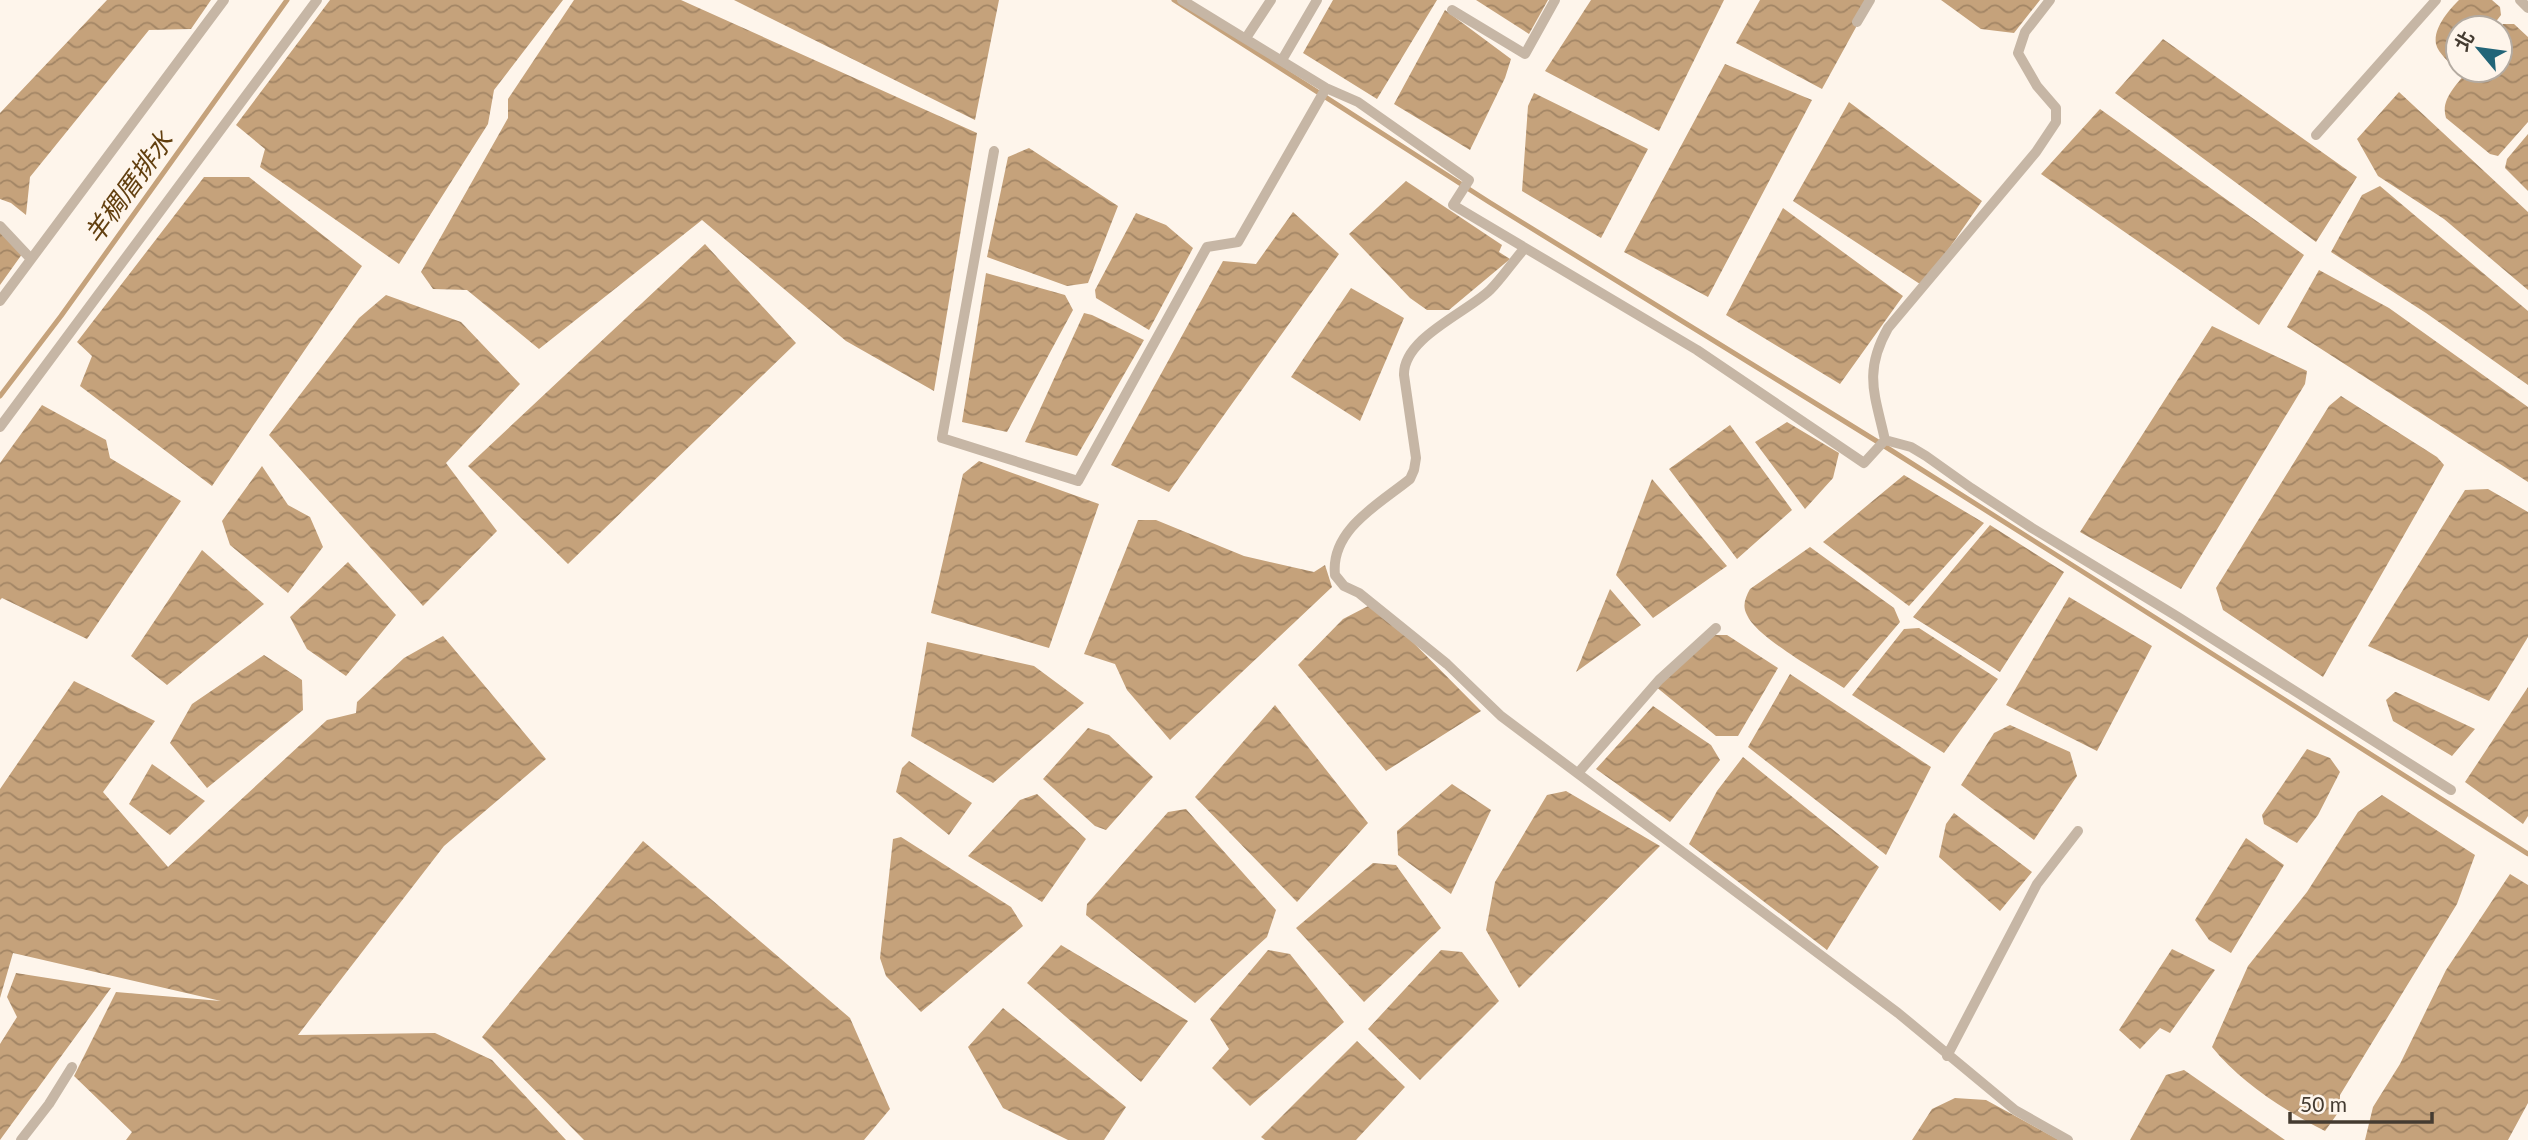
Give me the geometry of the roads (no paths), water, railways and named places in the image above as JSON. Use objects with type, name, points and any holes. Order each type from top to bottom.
[{"type":"lane","points":[[0,301],[224,0]]},
{"type":"lane","points":[[0,427],[317,0]]},
{"type":"lane","points":[[1182,0],[1326,88],[1358,102],[1469,180],[1453,205],[1697,350],[1864,463],[1885,440]]},
{"type":"lane","points":[[1246,38],[1271,0]]},
{"type":"lane","points":[[1282,60],[1317,0]]},
{"type":"lane","points":[[1452,10],[1525,54],[1555,0]]},
{"type":"lane","points":[[1857,22],[1870,0]]},
{"type":"lane","points":[[1885,440],[1872,388],[1876,349],[1888,328],[2036,152],[2056,122],[2056,108],[2037,86],[2018,53],[2025,32],[2050,0]]},
{"type":"lane","points":[[2316,135],[2436,0]]},
{"type":"lane","points":[[2520,0],[2528,8]]},
{"type":"lane","points":[[994,151],[942,438],[1078,481],[1207,247],[1238,242],[1326,88]]},
{"type":"lane","points":[[0,226],[31,259]]},
{"type":"lane","points":[[1525,247],[1490,290],[1428,335],[1408,355],[1404,375],[1416,458],[1414,470],[1410,479],[1346,532],[1336,550],[1335,575],[1344,586],[1359,593],[1447,664],[1501,716],[1898,1013],[2015,1110],[2068,1140]]},
{"type":"lane","points":[[1885,440],[1911,447],[1926,456],[2032,527],[2451,790]]},
{"type":"lane","points":[[1578,773],[1659,680],[1716,628]]},
{"type":"lane","points":[[1947,1056],[2037,884],[2078,831]]},
{"type":"lane","points":[[21,1140],[49,1104],[72,1067]]},
{"type":"water","points":[[107,0],[211,0],[191,29],[149,30],[30,177],[26,215],[11,203],[0,199],[0,113]]},
{"type":"water","points":[[330,0],[563,0],[494,90],[488,124],[399,264],[260,167],[265,149],[236,125]]},
{"type":"water","points":[[574,0],[681,0],[977,133],[934,391],[846,341],[702,220],[539,349],[467,290],[433,289],[421,272],[508,118],[508,99]]},
{"type":"water","points":[[734,0],[999,0],[975,120]]},
{"type":"water","points":[[1333,0],[1437,0],[1377,99],[1303,53]]},
{"type":"water","points":[[1476,0],[1548,0],[1529,34]]},
{"type":"water","points":[[1591,0],[1724,0],[1659,131],[1545,71]]},
{"type":"water","points":[[1760,0],[1871,0],[1822,89],[1736,43]]},
{"type":"water","points":[[1941,0],[2040,0],[2014,33],[1981,29]]},
{"type":"water","points":[[2459,0],[2492,0],[2500,7],[2501,14],[2447,14]]},
{"type":"water","points":[[1445,10],[1511,59],[1505,78],[1470,150],[1394,104]]},
{"type":"water","points":[[2444,18],[2444,58],[2436,44],[2439,26]]},
{"type":"water","points":[[2514,24],[2528,37],[2528,122],[2498,156],[2490,154],[2446,118],[2445,105],[2457,84],[2514,84]]},
{"type":"water","points":[[2163,39],[2357,177],[2316,242],[2115,93]]},
{"type":"water","points":[[1725,64],[1812,100],[1708,297],[1624,252]]},
{"type":"water","points":[[2399,92],[2528,212],[2528,290],[2444,219],[2378,176],[2357,139]]},
{"type":"water","points":[[1534,93],[1648,149],[1601,238],[1522,191],[1528,106]]},
{"type":"water","points":[[1849,102],[1982,201],[1923,286],[1793,201]]},
{"type":"water","points":[[2100,109],[2304,255],[2259,325],[2041,174]]},
{"type":"water","points":[[2528,134],[2528,191],[2505,168],[2507,159]]},
{"type":"water","points":[[1029,148],[1118,206],[1088,283],[1067,286],[987,257],[1008,157]]},
{"type":"water","points":[[204,177],[249,177],[362,266],[212,486],[80,386],[92,356],[77,342]]},
{"type":"water","points":[[1406,181],[1502,245],[1499,252],[1510,259],[1449,310],[1427,310],[1410,298],[1349,234]]},
{"type":"water","points":[[2380,186],[2528,311],[2528,385],[2426,313],[2331,252],[2362,195]]},
{"type":"water","points":[[1783,208],[1903,296],[1840,384],[1726,315]]},
{"type":"water","points":[[1293,212],[1339,254],[1169,492],[1111,465],[1223,261],[1256,264]]},
{"type":"water","points":[[1136,213],[1166,225],[1193,248],[1149,330],[1096,298],[1095,290]]},
{"type":"water","points":[[0,224],[25,250],[0,285]]},
{"type":"water","points":[[705,244],[796,343],[568,564],[468,466]]},
{"type":"water","points":[[2319,270],[2389,308],[2528,407],[2528,482],[2287,327]]},
{"type":"water","points":[[986,273],[1065,295],[1073,310],[1007,432],[962,422]]},
{"type":"water","points":[[1351,288],[1404,318],[1360,421],[1291,377]]},
{"type":"water","points":[[386,295],[461,322],[520,384],[446,463],[497,531],[423,606],[269,435],[359,318]]},
{"type":"water","points":[[1084,313],[1144,340],[1077,456],[1025,442]]},
{"type":"water","points":[[2212,326],[2307,371],[2305,384],[2181,589],[2080,532]]},
{"type":"water","points":[[2341,396],[2437,457],[2444,465],[2323,677],[2223,610],[2216,588],[2329,406]]},
{"type":"water","points":[[42,405],[106,440],[110,458],[181,501],[87,639],[2,598],[0,600],[0,463]]},
{"type":"water","points":[[1787,422],[1839,453],[1833,478],[1805,509],[1755,442]]},
{"type":"water","points":[[1730,425],[1792,510],[1737,559],[1669,469]]},
{"type":"water","points":[[979,461],[1099,504],[1049,648],[931,613],[963,474]]},
{"type":"water","points":[[262,466],[288,505],[310,517],[323,547],[288,593],[230,545],[222,521]]},
{"type":"water","points":[[1904,475],[1984,523],[1909,606],[1823,542]]},
{"type":"water","points":[[1652,479],[1727,566],[1653,618],[1616,575]]},
{"type":"water","points":[[2488,489],[2528,512],[2528,637],[2489,701],[2368,646],[2465,490]]},
{"type":"water","points":[[1138,520],[1156,520],[1244,556],[1314,572],[1325,565],[1332,587],[1170,740],[1127,690],[1115,664],[1084,654]]},
{"type":"water","points":[[1990,525],[2064,572],[2000,672],[1913,617]]},
{"type":"water","points":[[1810,547],[1894,608],[1900,622],[1844,688],[1763,634],[1753,624],[1745,608],[1750,589]]},
{"type":"water","points":[[202,550],[264,604],[167,685],[131,656]]},
{"type":"water","points":[[348,562],[396,615],[346,676],[307,649],[290,617]]},
{"type":"water","points":[[1610,589],[1641,625],[1576,672]]},
{"type":"water","points":[[2069,597],[2152,646],[2097,751],[2006,705]]},
{"type":"water","points":[[1374,603],[1481,711],[1386,771],[1298,665],[1343,619]]},
{"type":"water","points":[[1919,628],[1998,679],[1944,753],[1852,695],[1904,629]]},
{"type":"water","points":[[1704,635],[1727,635],[1778,668],[1738,736],[1716,736],[1655,686]]},
{"type":"water","points":[[443,636],[546,759],[444,846],[298,1035],[435,1033],[492,1060],[566,1140],[126,1140],[132,1132],[74,1076],[116,992],[221,1001],[13,953],[0,998],[0,789],[74,681],[155,721],[103,792],[168,867],[327,720],[356,713],[357,702],[404,658]]},
{"type":"water","points":[[927,642],[1034,666],[1084,703],[993,783],[911,736]]},
{"type":"water","points":[[264,655],[302,680],[303,710],[207,788],[170,743],[192,704]]},
{"type":"water","points":[[1790,674],[1931,767],[1886,855],[1748,747]]},
{"type":"water","points":[[2528,687],[2528,816],[2523,824],[2465,782]]},
{"type":"water","points":[[2395,692],[2475,729],[2452,756],[2393,721],[2386,700]]},
{"type":"water","points":[[1275,705],[1368,823],[1297,902],[1195,797]]},
{"type":"water","points":[[1653,706],[1711,745],[1720,760],[1670,822],[1596,769]]},
{"type":"water","points":[[2010,725],[2070,752],[2077,776],[2034,840],[1961,785],[1994,733]]},
{"type":"water","points":[[1088,728],[1109,735],[1153,777],[1106,830],[1095,826],[1043,779]]},
{"type":"water","points":[[2307,749],[2330,758],[2340,772],[2318,815],[2297,843],[2264,824],[2262,815]]},
{"type":"water","points":[[1743,757],[1879,867],[1827,950],[1689,844],[1717,791]]},
{"type":"water","points":[[909,761],[972,803],[949,835],[896,792],[902,768]]},
{"type":"water","points":[[152,764],[205,801],[170,835],[129,804]]},
{"type":"water","points":[[1452,784],[1491,810],[1451,894],[1398,855],[1397,831]]},
{"type":"water","points":[[1566,791],[1660,846],[1519,988],[1486,930],[1495,882],[1547,795]]},
{"type":"water","points":[[1037,794],[1086,839],[1042,902],[968,856],[1020,800]]},
{"type":"water","points":[[2382,795],[2475,855],[2457,904],[2340,1095],[2340,1110],[2325,1131],[2264,1095],[2212,1047],[2248,966],[2307,892],[2358,812]]},
{"type":"water","points":[[1186,809],[1276,910],[1267,937],[1195,1003],[1086,915],[1087,904],[1168,812]]},
{"type":"water","points":[[1954,813],[2032,872],[2000,911],[1939,857],[1946,824]]},
{"type":"water","points":[[901,837],[1011,907],[1023,926],[921,1012],[886,976],[880,958],[893,839]]},
{"type":"water","points":[[2246,838],[2284,865],[2231,953],[2209,940],[2195,920]]},
{"type":"water","points":[[643,841],[850,1018],[890,1109],[864,1140],[584,1140],[482,1037]]},
{"type":"water","points":[[1373,863],[1396,865],[1441,928],[1364,1002],[1296,928]]},
{"type":"water","points":[[2510,874],[2528,885],[2528,1103],[2508,1140],[2365,1140],[2373,1107],[2400,1064],[2446,970]]},
{"type":"water","points":[[1061,945],[1188,1021],[1141,1082],[1027,983]]},
{"type":"water","points":[[2172,949],[2215,970],[2170,1033],[2160,1028],[2140,1049],[2119,1030]]},
{"type":"water","points":[[1268,950],[1290,954],[1344,1022],[1250,1106],[1212,1068],[1229,1049],[1210,1019]]},
{"type":"water","points":[[1441,950],[1462,952],[1499,1001],[1420,1080],[1368,1029]]},
{"type":"water","points":[[16,973],[111,988],[0,1140],[0,1044],[17,1017],[7,997]]},
{"type":"water","points":[[1003,1008],[1126,1107],[1104,1140],[1068,1140],[1003,1108],[968,1047]]},
{"type":"water","points":[[1357,1041],[1405,1087],[1356,1140],[1265,1140],[1261,1137]]},
{"type":"water","points":[[2184,1070],[2285,1140],[2130,1140],[2166,1075]]},
{"type":"water","points":[[1955,1098],[1986,1100],[2059,1140],[1912,1140],[1932,1109]]},
{"type":"waterway","name":"羊稠厝排水","points":[[0,396],[61,316],[287,0]]},
{"type":"waterway","points":[[1174,0],[1489,202],[1878,442],[2528,854]]}]
